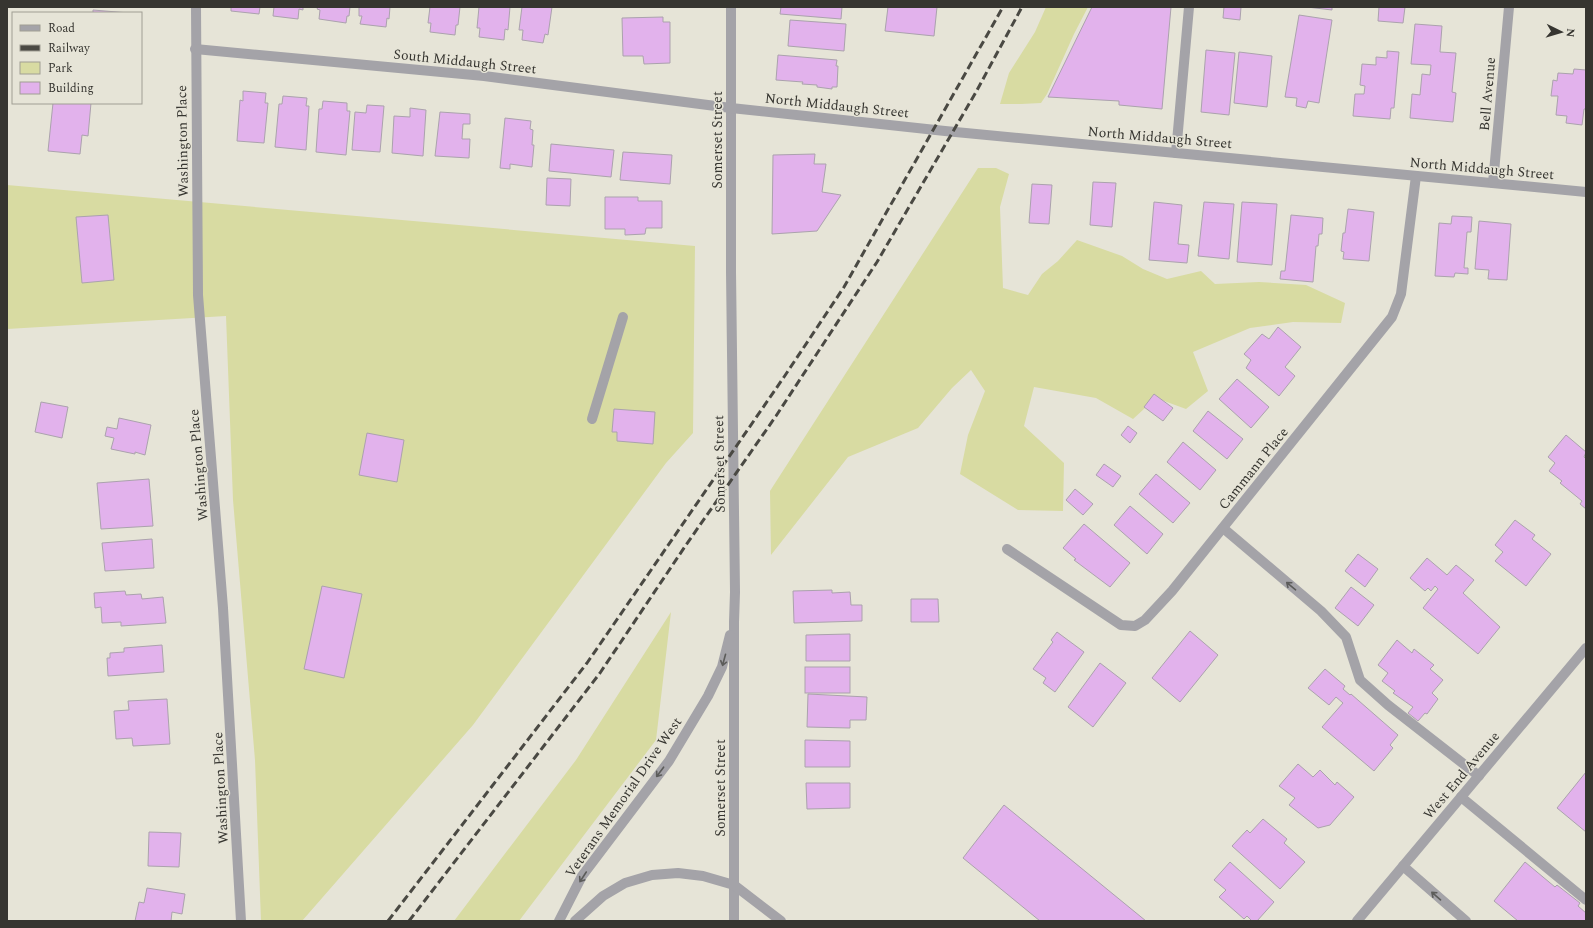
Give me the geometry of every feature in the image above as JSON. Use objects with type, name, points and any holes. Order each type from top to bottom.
[{"type":"street","name":"Washington Place","points":[[196,7],[195,49],[198,295],[223,608],[242,921]]},
{"type":"street","name":"Somerset Street","points":[[732,7],[731,272],[735,592],[734,921]]},
{"type":"street","points":[[1176,153],[1189,7]]},
{"type":"street","name":"Bell Avenue","points":[[1493,183],[1509,7]]},
{"type":"street","name":"South Middaugh Street","points":[[195,49],[484,76],[731,108]]},
{"type":"street","name":"North Middaugh Street","points":[[731,108],[946,131],[1586,192]]},
{"type":"street","name":"Cammann Place","points":[[1007,549],[1120,624],[1135,626],[1145,620],[1172,591],[1392,318],[1401,294],[1416,176]]},
{"type":"street","points":[[592,419],[623,318]]},
{"type":"street","points":[[1223,528],[1321,611],[1346,637],[1360,680],[1388,705],[1479,776]]},
{"type":"street","name":"Veterans Memorial Drive West","points":[[559,921],[582,876],[669,761],[708,696],[722,667],[734,622]]},
{"type":"street","name":"West End Avenue","points":[[1357,921],[1586,648]]},
{"type":"street","points":[[1461,797],[1586,900]]},
{"type":"street","points":[[1403,866],[1466,921]]},
{"type":"street","points":[[575,921],[603,896],[625,882],[652,875],[678,873],[703,876],[734,885],[782,921]]},
{"type":"green space","points":[[1046,7],[1088,7],[1047,94],[1041,103],[1000,104],[1009,73],[1035,32]]},
{"type":"green space","points":[[978,168],[996,168],[1009,174],[1000,207],[1003,288],[1028,295],[1042,274],[1058,261],[1077,240],[1122,256],[1143,269],[1167,279],[1201,271],[1215,284],[1259,282],[1306,285],[1345,303],[1341,323],[1293,322],[1250,328],[1193,352],[1208,391],[1186,409],[1156,398],[1133,419],[1096,398],[1034,387],[1024,426],[1064,463],[1063,511],[1018,510],[960,474],[968,435],[985,391],[971,370],[952,388],[918,428],[848,457],[771,555],[770,491]]},
{"type":"green space","points":[[7,185],[695,246],[693,433],[666,463],[473,725],[302,921],[261,921],[255,760],[233,500],[226,316],[7,329]]},
{"type":"green space","points":[[671,612],[656,740],[519,921],[454,921],[576,760]]},
{"type":"building","points":[[231,7],[260,7],[259,14],[231,11]]},
{"type":"building","points":[[274,7],[303,7],[303,10],[299,9],[298,19],[273,16]]},
{"type":"building","points":[[318,7],[350,7],[349,16],[347,16],[346,23],[319,19],[320,10],[317,9]]},
{"type":"building","points":[[359,7],[390,7],[389,19],[387,18],[386,27],[360,24],[362,16],[359,16]]},
{"type":"building","points":[[430,7],[460,7],[455,35],[430,32],[431,23],[428,23]]},
{"type":"building","points":[[479,7],[510,7],[508,30],[505,29],[504,40],[479,37],[480,28],[477,28]]},
{"type":"building","points":[[522,7],[552,7],[548,35],[545,34],[543,43],[522,40],[523,30],[519,30]]},
{"type":"building","points":[[781,7],[842,7],[841,19],[780,14]]},
{"type":"building","points":[[888,7],[937,7],[934,36],[885,31]]},
{"type":"building","points":[[1092,7],[1171,7],[1162,109],[1119,105],[1119,101],[1048,97]]},
{"type":"building","points":[[1224,7],[1241,7],[1240,20],[1223,18]]},
{"type":"building","points":[[1307,7],[1332,7],[1332,10]]},
{"type":"building","points":[[1379,7],[1405,7],[1403,23],[1378,21]]},
{"type":"building","points":[[93,10],[117,12],[93,12]]},
{"type":"building","points":[[1299,15],[1332,20],[1319,103],[1308,101],[1306,108],[1296,106],[1297,98],[1285,97]]},
{"type":"building","points":[[663,17],[663,22],[670,22],[670,63],[644,64],[643,56],[623,56],[622,18]]},
{"type":"building","points":[[790,20],[846,24],[844,51],[788,46]]},
{"type":"building","points":[[1415,24],[1442,26],[1440,52],[1456,53],[1452,92],[1456,93],[1453,122],[1410,118],[1412,94],[1420,95],[1422,74],[1430,75],[1431,65],[1411,64]]},
{"type":"building","points":[[1206,50],[1235,53],[1229,115],[1201,112]]},
{"type":"building","points":[[1387,51],[1399,52],[1394,108],[1391,108],[1390,119],[1353,116],[1355,94],[1364,94],[1365,86],[1360,85],[1362,64],[1376,65],[1376,57],[1387,58]]},
{"type":"building","points":[[1239,52],[1272,56],[1267,107],[1234,103]]},
{"type":"building","points":[[778,55],[837,60],[837,87],[832,87],[832,89],[817,87],[817,85],[802,84],[803,82],[776,80]]},
{"type":"building","points":[[1574,69],[1586,70],[1586,109],[1584,109],[1582,125],[1566,123],[1567,116],[1556,115],[1558,96],[1551,96],[1553,80],[1557,81],[1558,73],[1573,74]]},
{"type":"building","points":[[243,91],[266,93],[265,103],[268,103],[264,143],[237,141],[240,100],[243,101]]},
{"type":"building","points":[[283,96],[307,98],[306,106],[309,106],[306,150],[275,147],[279,104],[282,104]]},
{"type":"building","points":[[323,101],[347,103],[347,111],[350,111],[346,155],[316,152],[319,109],[322,109]]},
{"type":"building","points":[[53,104],[91,104],[88,136],[82,135],[80,154],[48,151]]},
{"type":"building","points":[[367,105],[384,106],[380,152],[352,150],[355,112],[366,113]]},
{"type":"building","points":[[410,108],[426,110],[423,156],[392,153],[394,116],[410,117]]},
{"type":"building","points":[[440,112],[470,114],[470,124],[463,124],[462,139],[470,139],[469,158],[435,156]]},
{"type":"building","points":[[505,118],[531,121],[530,129],[533,130],[532,145],[534,145],[532,167],[510,164],[510,169],[500,168]]},
{"type":"building","points":[[551,144],[614,150],[611,177],[549,171]]},
{"type":"building","points":[[623,152],[672,155],[670,184],[620,180]]},
{"type":"building","points":[[815,154],[814,164],[826,164],[822,192],[841,195],[817,231],[772,234],[773,155]]},
{"type":"building","points":[[547,178],[571,179],[570,206],[546,205]]},
{"type":"building","points":[[1093,182],[1116,183],[1112,227],[1090,225]]},
{"type":"building","points":[[1032,184],[1052,185],[1049,224],[1029,223]]},
{"type":"building","points":[[605,197],[638,197],[638,201],[662,201],[662,228],[646,228],[645,234],[625,235],[625,229],[605,229]]},
{"type":"building","points":[[1154,202],[1182,205],[1178,244],[1189,245],[1187,263],[1149,260]]},
{"type":"building","points":[[1204,202],[1234,204],[1229,259],[1198,256]]},
{"type":"building","points":[[1242,202],[1277,204],[1272,265],[1237,262]]},
{"type":"building","points":[[1348,209],[1374,212],[1369,261],[1343,259],[1344,252],[1341,251]]},
{"type":"building","points":[[108,215],[114,280],[82,283],[76,217]]},
{"type":"building","points":[[1291,215],[1323,218],[1322,234],[1319,234],[1318,246],[1316,246],[1313,282],[1280,279],[1281,271],[1285,271]]},
{"type":"building","points":[[1452,216],[1472,217],[1471,232],[1467,232],[1464,268],[1468,268],[1468,274],[1455,273],[1454,277],[1435,276],[1439,223],[1451,224]]},
{"type":"building","points":[[1479,221],[1511,224],[1507,280],[1488,279],[1489,270],[1475,269]]},
{"type":"building","points":[[1278,327],[1301,347],[1285,367],[1295,376],[1279,396],[1246,368],[1251,360],[1244,354],[1262,334],[1269,339]]},
{"type":"building","points":[[1237,379],[1269,407],[1251,428],[1219,399]]},
{"type":"building","points":[[1154,394],[1173,408],[1163,421],[1144,407]]},
{"type":"building","points":[[41,402],[68,407],[62,438],[35,432]]},
{"type":"building","points":[[614,409],[655,412],[653,444],[617,441],[617,432],[612,432]]},
{"type":"building","points":[[1208,411],[1243,439],[1227,459],[1193,431]]},
{"type":"building","points":[[119,418],[151,425],[145,455],[135,452],[135,454],[111,449],[114,438],[105,436],[107,427],[117,429]]},
{"type":"building","points":[[1128,426],[1137,433],[1130,443],[1121,435]]},
{"type":"building","points":[[367,433],[404,440],[397,482],[359,475]]},
{"type":"building","points":[[1566,435],[1586,452],[1584,457],[1586,459],[1586,509],[1580,504],[1582,501],[1560,483],[1562,481],[1549,471],[1555,463],[1548,457]]},
{"type":"building","points":[[1183,442],[1216,470],[1200,490],[1167,462]]},
{"type":"building","points":[[1104,464],[1121,476],[1113,487],[1096,475]]},
{"type":"building","points":[[1156,474],[1190,503],[1173,523],[1139,494]]},
{"type":"building","points":[[149,479],[153,526],[101,529],[97,483]]},
{"type":"building","points":[[1075,489],[1093,504],[1083,515],[1066,500]]},
{"type":"building","points":[[1130,506],[1163,534],[1147,554],[1114,525]]},
{"type":"building","points":[[1515,520],[1535,535],[1532,539],[1551,554],[1526,586],[1495,561],[1503,552],[1495,545]]},
{"type":"building","points":[[1084,524],[1130,563],[1110,587],[1074,560],[1076,559],[1063,548]]},
{"type":"building","points":[[152,539],[154,568],[105,571],[102,543]]},
{"type":"building","points":[[1358,554],[1378,569],[1365,587],[1345,571]]},
{"type":"building","points":[[1427,558],[1447,575],[1456,565],[1474,580],[1463,593],[1500,627],[1478,654],[1423,608],[1438,589],[1435,586],[1431,591],[1428,588],[1425,591],[1410,578]]},
{"type":"building","points":[[322,586],[362,594],[344,678],[304,669]]},
{"type":"building","points":[[1351,587],[1374,605],[1358,626],[1335,608]]},
{"type":"building","points":[[832,590],[832,593],[850,592],[851,605],[862,605],[862,621],[794,623],[793,591]]},
{"type":"building","points":[[125,591],[126,595],[141,594],[142,599],[163,597],[166,623],[121,626],[121,622],[102,623],[101,607],[95,608],[94,593]]},
{"type":"building","points":[[911,599],[938,599],[939,622],[911,622]]},
{"type":"building","points":[[1190,631],[1218,655],[1180,702],[1152,678]]},
{"type":"building","points":[[1057,632],[1084,652],[1055,692],[1043,683],[1046,678],[1033,669],[1053,642],[1051,640]]},
{"type":"building","points":[[850,634],[850,661],[806,661],[806,635]]},
{"type":"building","points":[[1397,640],[1412,653],[1414,649],[1434,665],[1430,669],[1443,680],[1432,693],[1438,699],[1427,714],[1425,713],[1418,721],[1408,713],[1413,707],[1393,693],[1395,691],[1382,681],[1388,673],[1378,665]]},
{"type":"building","points":[[162,645],[164,672],[108,676],[107,658],[110,658],[110,653],[124,652],[124,648]]},
{"type":"building","points":[[1100,663],[1126,683],[1093,727],[1068,707]]},
{"type":"building","points":[[805,667],[850,667],[850,693],[805,693]]},
{"type":"building","points":[[1325,669],[1345,686],[1343,689],[1350,695],[1351,694],[1398,735],[1390,745],[1393,748],[1374,771],[1322,727],[1343,703],[1336,697],[1329,705],[1308,688]]},
{"type":"building","points":[[808,694],[867,697],[866,720],[850,720],[850,728],[807,727]]},
{"type":"building","points":[[167,699],[170,744],[133,746],[132,738],[116,739],[114,711],[129,710],[128,701]]},
{"type":"building","points":[[805,740],[850,741],[850,767],[805,767]]},
{"type":"building","points":[[1298,764],[1313,777],[1320,770],[1335,785],[1337,782],[1354,797],[1330,825],[1318,828],[1289,805],[1295,798],[1279,786]]},
{"type":"building","points":[[1586,772],[1586,832],[1557,808]]},
{"type":"building","points":[[806,783],[850,783],[850,808],[807,809]]},
{"type":"building","points":[[1004,805],[1146,921],[1040,921],[963,858]]},
{"type":"building","points":[[1263,819],[1287,839],[1284,843],[1305,862],[1280,889],[1232,846],[1247,830],[1250,833]]},
{"type":"building","points":[[149,832],[181,833],[179,867],[148,866]]},
{"type":"building","points":[[1230,862],[1274,902],[1257,921],[1252,921],[1247,916],[1244,919],[1219,897],[1226,890],[1214,880]]},
{"type":"building","points":[[1525,862],[1555,887],[1557,885],[1580,903],[1578,906],[1586,913],[1586,921],[1518,921],[1494,901]]},
{"type":"building","points":[[147,888],[185,894],[182,914],[172,912],[171,921],[135,921],[139,902],[144,903]]},
{"type":"railway","points":[[388,921],[587,663],[784,377],[844,287],[1003,7]]},
{"type":"railway","points":[[409,921],[600,673],[686,545],[776,416],[877,262],[976,92],[1022,7]]}]
